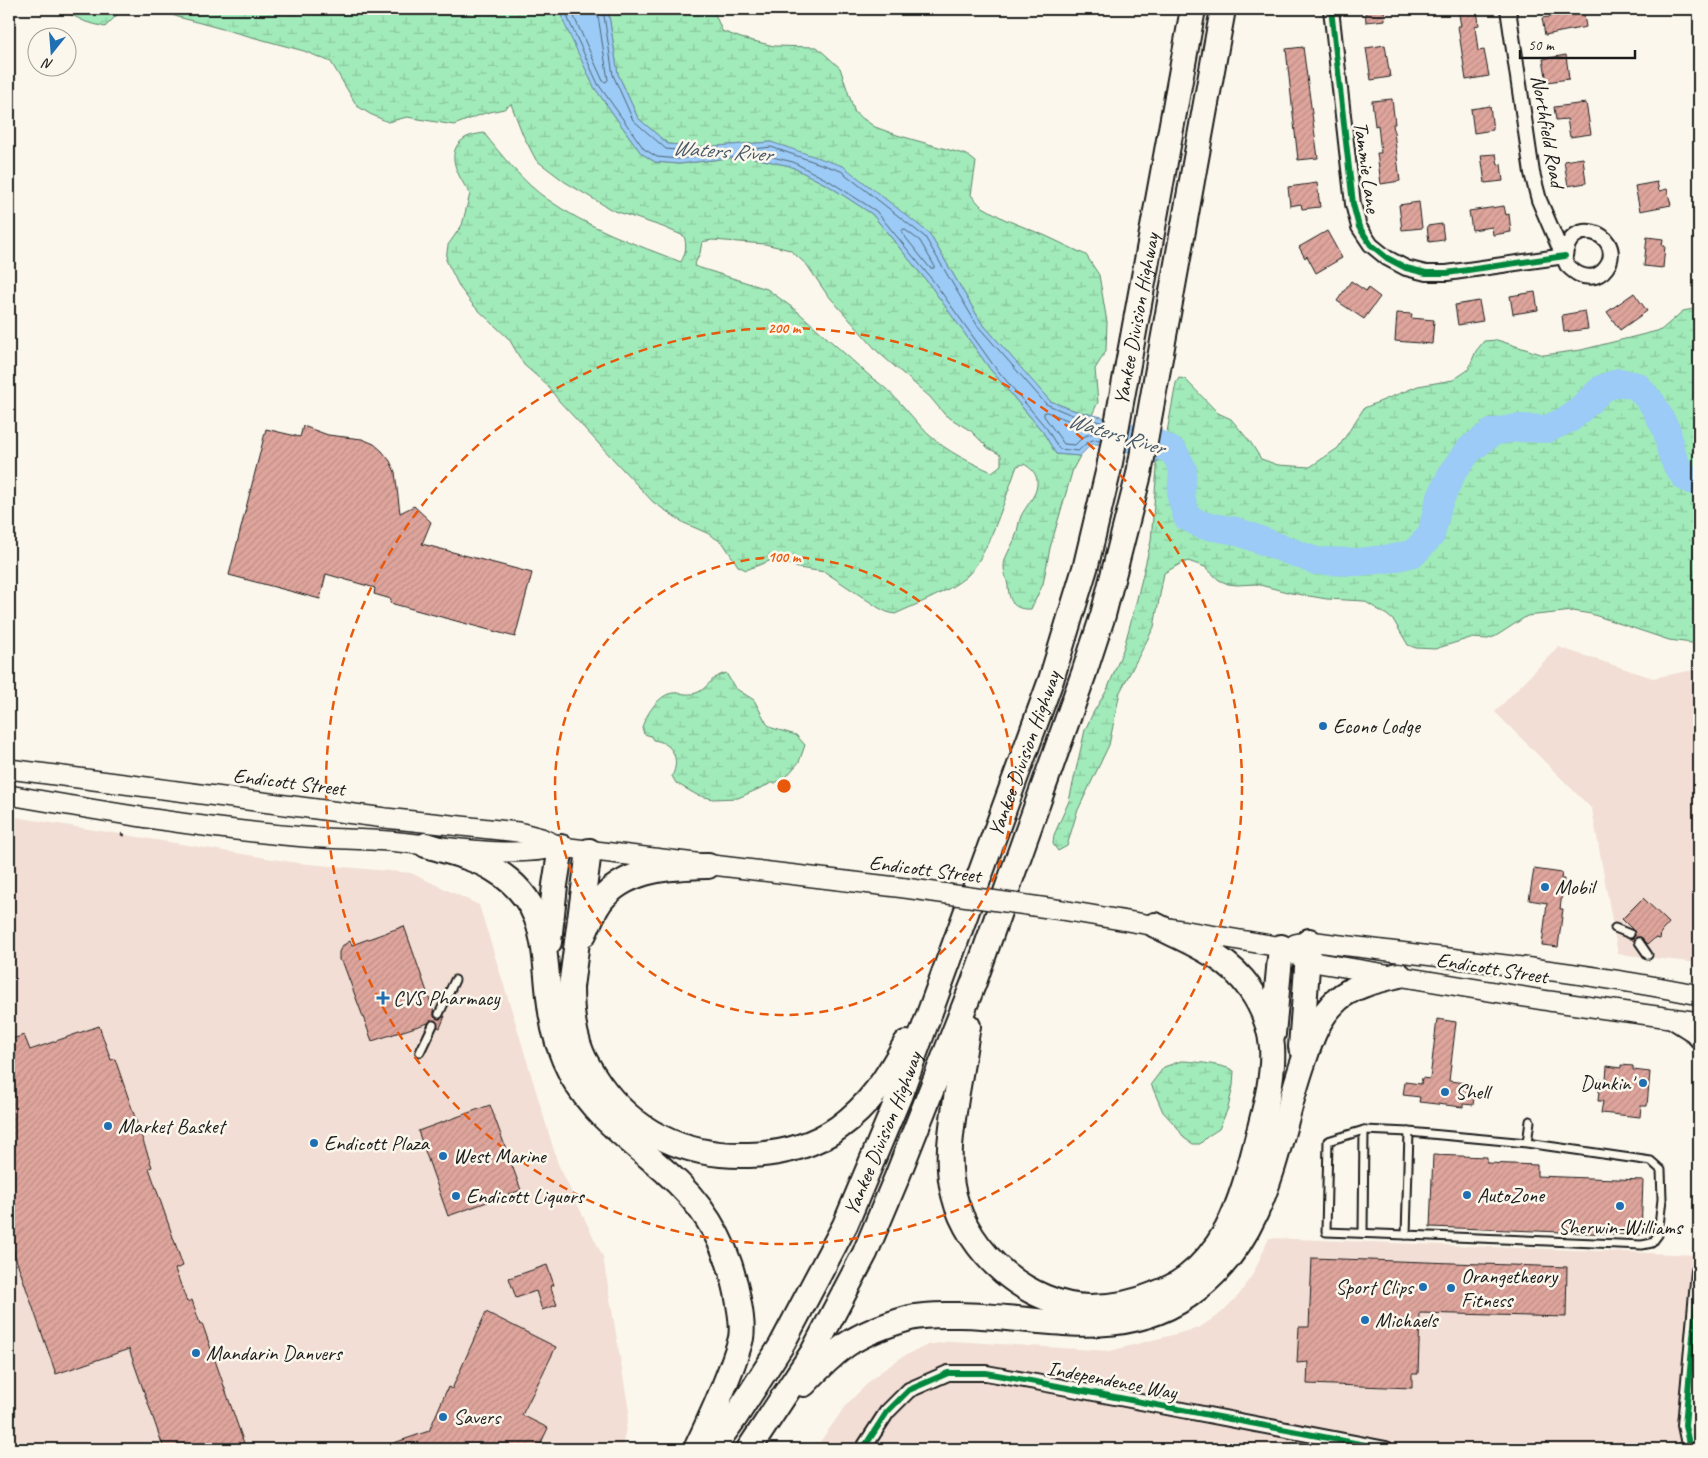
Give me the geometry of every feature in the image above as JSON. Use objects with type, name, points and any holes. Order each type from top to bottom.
[{"type":"highway","name":"Yankee Division Highway","points":[[712,1449],[782,1346],[845,1225],[900,1094],[1051,680],[1086,566],[1109,468],[1192,9]]},
{"type":"highway","name":"Yankee Division Highway","points":[[749,1449],[813,1352],[865,1253],[898,1177],[974,982],[1084,674],[1106,605],[1139,474],[1223,9]]},
{"type":"highway","points":[[426,845],[470,858],[493,868],[510,880],[525,896],[536,914],[542,934],[547,966],[550,1010],[561,1054],[582,1093],[620,1134],[679,1183],[710,1221],[720,1238],[731,1266],[739,1302],[741,1337],[723,1390],[696,1449]]},
{"type":"highway","points":[[547,966],[555,885],[561,847]]},
{"type":"highway","points":[[589,851],[573,969],[571,1007],[575,1032],[582,1053],[592,1072],[617,1105],[633,1120],[652,1133],[679,1146],[704,1153],[727,1156],[765,1155],[818,1140],[837,1128],[867,1104],[887,1078],[943,976]]},
{"type":"highway","points":[[573,969],[583,936],[593,913],[603,897],[613,888],[628,880],[662,869],[708,866]]},
{"type":"highway","points":[[1155,925],[1207,951],[1241,976],[1260,1006],[1268,1023],[1272,1048]]},
{"type":"highway","points":[[974,982],[950,1148],[950,1173],[962,1220],[976,1243],[990,1260],[1005,1273],[1042,1296],[1064,1303],[1088,1307],[1114,1306],[1137,1302],[1186,1278],[1209,1256],[1226,1230],[1239,1201],[1250,1167],[1265,1107],[1270,1078],[1282,946]]},
{"type":"highway","points":[[1298,1076],[1308,951]]},
{"type":"highway","points":[[772,1415],[824,1363],[846,1344],[870,1331],[912,1317],[972,1315],[1097,1324],[1128,1322],[1149,1316],[1174,1305],[1196,1290],[1216,1274],[1231,1256],[1252,1222],[1262,1200],[1271,1175],[1298,1076],[1315,1028],[1339,998],[1377,980],[1399,975]]},
{"type":"main road","name":"Endicott Street","points":[[9,769],[385,818],[518,832],[541,838],[561,847],[708,866],[906,888],[1062,910],[1308,951],[1399,975],[1531,998],[1699,1022]]},
{"type":"main road","name":"Endicott Street","points":[[9,795],[120,814],[304,837],[426,845],[515,854],[541,852],[561,847]]},
{"type":"main road","name":"Endicott Street","points":[[1308,951],[1585,975],[1699,994]]},
{"type":"street","name":"Tammie Lane","points":[[1331,9],[1353,204],[1359,227],[1371,245],[1393,262],[1406,268],[1426,273],[1447,272],[1565,256]]},
{"type":"street","name":"Northfield Road","points":[[1508,9],[1532,173],[1539,200],[1565,256]]},
{"type":"street","points":[[1666,1017],[1692,1034],[1699,1042]]},
{"type":"street","points":[[1690,1449],[1685,1425],[1699,1271]]},
{"type":"street","name":"Independence Way","points":[[864,1449],[887,1412],[909,1390],[948,1372],[986,1373],[1044,1383],[1386,1449]]},
{"type":"street","points":[[1695,1449],[1699,1440]]},
{"type":"lane","points":[[1615,928],[1630,934]]},
{"type":"lane","points":[[1639,942],[1648,954]]},
{"type":"lane","points":[[439,1014],[455,980]]},
{"type":"lane","points":[[420,1052],[434,1025]]},
{"type":"lane","points":[[1526,1143],[1530,1121]]},
{"type":"lane","points":[[1363,1233],[1364,1130]]},
{"type":"lane","points":[[1364,1130],[1409,1132],[1526,1143],[1651,1160],[1661,1170],[1662,1199],[1658,1235],[1652,1243],[1642,1245],[1326,1232],[1328,1141],[1364,1130]]},
{"type":"lane","points":[[1406,1235],[1409,1132]]},
{"type":"path","points":[[122,834],[127,836]]},
{"type":"shaded area","points":[[1558,647],[1653,678],[1699,669],[1699,963],[1618,954],[1592,809],[1495,712]]},
{"type":"shaded area","points":[[9,816],[297,863],[411,873],[479,905],[558,1164],[603,1257],[629,1411],[622,1449],[9,1449]]},
{"type":"shaded area","points":[[1269,1238],[1699,1255],[1699,1449],[815,1449],[847,1404],[875,1376],[902,1357],[928,1345],[952,1341],[1110,1351],[1199,1328],[1221,1313],[1239,1295],[1254,1272]]},
{"type":"green space","points":[[59,9],[123,9],[105,27],[86,22]]},
{"type":"green space","points":[[156,9],[561,9],[565,23],[594,87],[641,153],[655,162],[679,164],[746,156],[790,166],[829,186],[872,214],[930,285],[990,369],[1043,432],[1056,454],[1080,456],[1073,469],[1050,548],[1043,584],[1031,609],[1020,608],[1011,601],[1004,572],[1006,556],[1016,535],[1021,516],[1036,489],[1037,481],[1035,475],[1024,464],[1017,466],[996,525],[974,568],[966,577],[950,588],[895,614],[879,608],[825,572],[798,568],[781,561],[772,560],[746,570],[738,566],[723,543],[707,533],[684,523],[653,502],[559,401],[547,385],[524,365],[509,339],[473,305],[460,288],[446,260],[448,245],[462,225],[470,194],[455,166],[455,151],[458,144],[465,138],[484,133],[530,185],[547,199],[579,219],[612,235],[681,262],[686,249],[684,236],[612,210],[565,182],[536,160],[523,135],[511,104],[504,109],[485,113],[454,125],[407,117],[388,122],[357,106],[331,62],[304,51],[178,17]],"holes":[[[712,240],[765,244],[790,250],[807,265],[826,293],[878,352],[930,397],[945,415],[971,431],[988,448],[1001,455],[1001,465],[992,472],[959,456],[936,441],[888,391],[797,311],[767,289],[694,266],[700,253],[702,242]]]},
{"type":"green space","points":[[608,9],[713,9],[722,31],[741,38],[774,46],[817,47],[840,68],[855,113],[875,127],[967,155],[976,162],[971,195],[981,206],[1004,219],[1086,255],[1099,275],[1107,322],[1106,351],[1095,369],[1098,402],[1092,415],[1050,401],[1029,378],[981,322],[929,233],[771,142],[703,147],[668,144],[638,118],[618,74]]},
{"type":"green space","points":[[1699,308],[1699,644],[1669,640],[1591,614],[1573,611],[1527,616],[1488,639],[1470,638],[1435,649],[1416,648],[1408,645],[1394,621],[1364,601],[1327,599],[1291,593],[1256,584],[1228,584],[1219,580],[1205,567],[1188,561],[1164,573],[1154,627],[1120,692],[1109,745],[1077,812],[1067,846],[1058,851],[1053,844],[1054,835],[1069,801],[1085,730],[1114,673],[1124,647],[1136,603],[1151,541],[1156,464],[1167,432],[1176,383],[1179,378],[1185,379],[1218,413],[1231,419],[1251,443],[1261,459],[1278,465],[1310,467],[1338,448],[1364,408],[1418,386],[1453,380],[1468,370],[1476,351],[1484,341],[1497,340],[1544,355],[1581,350],[1661,330],[1683,311]]},
{"type":"green space","points":[[726,673],[735,688],[754,700],[767,724],[772,728],[796,735],[805,745],[799,762],[786,777],[738,798],[713,799],[697,795],[676,783],[672,776],[676,763],[673,752],[665,744],[653,740],[651,736],[644,734],[642,727],[650,711],[663,697],[673,693],[689,694],[699,692],[715,678]]},
{"type":"green space","points":[[1181,1061],[1217,1065],[1234,1071],[1228,1108],[1219,1129],[1200,1144],[1193,1144],[1184,1138],[1163,1112],[1151,1084],[1164,1067]]},
{"type":"water","points":[[561,9],[608,9],[618,74],[638,118],[668,144],[703,147],[771,142],[843,166],[929,233],[981,322],[1050,401],[1073,410],[1167,433],[1156,464],[1126,451],[1102,444],[1091,446],[1080,456],[1056,454],[1043,432],[990,369],[930,285],[872,214],[829,186],[790,166],[746,156],[679,164],[655,162],[641,153],[594,87],[564,23]]},
{"type":"building","points":[[1365,9],[1384,9],[1385,20],[1366,22]]},
{"type":"building","points":[[1458,9],[1477,9],[1479,25],[1475,26],[1478,51],[1484,50],[1489,76],[1466,80],[1458,26],[1461,26]]},
{"type":"building","points":[[1549,9],[1583,9],[1586,27],[1545,35],[1542,18],[1550,17]]},
{"type":"building","points":[[1385,45],[1390,77],[1371,80],[1366,48]]},
{"type":"building","points":[[1303,47],[1318,158],[1298,160],[1286,49]]},
{"type":"building","points":[[1566,55],[1569,79],[1547,82],[1543,59]]},
{"type":"building","points":[[1392,99],[1400,181],[1381,184],[1377,153],[1381,153],[1378,125],[1375,126],[1372,101]]},
{"type":"building","points":[[1586,103],[1591,134],[1570,137],[1567,119],[1556,120],[1554,107]]},
{"type":"building","points":[[1490,106],[1493,130],[1474,133],[1471,109]]},
{"type":"building","points":[[1496,154],[1498,165],[1501,164],[1503,181],[1485,183],[1481,155]]},
{"type":"building","points":[[1583,158],[1586,183],[1568,186],[1564,161]]},
{"type":"building","points":[[1657,182],[1659,191],[1667,189],[1671,205],[1640,211],[1635,186]]},
{"type":"building","points":[[1317,183],[1320,207],[1302,209],[1301,204],[1290,206],[1288,187]]},
{"type":"building","points":[[1419,202],[1422,228],[1402,230],[1399,205]]},
{"type":"building","points":[[1504,206],[1506,215],[1509,214],[1511,232],[1493,235],[1492,227],[1472,230],[1469,211]]},
{"type":"building","points":[[1442,224],[1444,240],[1429,242],[1427,226]]},
{"type":"building","points":[[1327,231],[1342,258],[1316,273],[1307,256],[1305,258],[1299,247]]},
{"type":"building","points":[[1647,237],[1663,239],[1662,246],[1665,246],[1663,268],[1644,266]]},
{"type":"building","points":[[1351,281],[1366,291],[1368,288],[1380,297],[1364,319],[1337,301]]},
{"type":"building","points":[[1535,292],[1538,310],[1513,314],[1510,296]]},
{"type":"building","points":[[1634,293],[1647,311],[1620,330],[1607,312]]},
{"type":"building","points":[[1479,301],[1483,321],[1458,325],[1455,305]]},
{"type":"building","points":[[1585,311],[1588,329],[1564,332],[1562,315]]},
{"type":"building","points":[[1397,313],[1412,314],[1411,318],[1434,320],[1432,344],[1395,341]]},
{"type":"building","points":[[303,426],[328,435],[362,439],[374,444],[382,451],[390,461],[395,472],[400,513],[414,506],[431,522],[422,544],[532,573],[515,637],[390,603],[391,599],[374,594],[375,588],[326,574],[320,599],[229,575],[266,429],[300,437]]},
{"type":"building","points":[[1534,869],[1562,873],[1561,879],[1564,879],[1560,909],[1563,909],[1558,947],[1542,945],[1547,903],[1529,900]]},
{"type":"building","points":[[1643,898],[1669,923],[1661,932],[1660,939],[1655,938],[1648,944],[1641,937],[1636,937],[1634,941],[1631,939],[1635,936],[1634,931],[1622,919]]},
{"type":"building","name":"CVS Pharmacy","points":[[404,926],[434,1012],[434,1017],[439,1019],[445,1016],[440,1028],[437,1022],[432,1020],[428,1023],[372,1041],[343,963],[339,960],[339,952],[342,946],[350,941],[352,945]]},
{"type":"building","points":[[1437,1019],[1456,1022],[1449,1081],[1466,1083],[1466,1090],[1475,1091],[1473,1105],[1463,1104],[1463,1107],[1419,1102],[1420,1097],[1403,1095],[1405,1082],[1421,1084],[1422,1078],[1430,1079]]},
{"type":"building","points":[[99,1026],[111,1060],[115,1059],[152,1167],[149,1168],[183,1266],[175,1269],[187,1302],[192,1300],[200,1324],[202,1323],[246,1449],[164,1449],[129,1349],[56,1374],[9,1239],[9,1040],[24,1035],[30,1050]]},
{"type":"building","points":[[1621,1065],[1633,1066],[1633,1070],[1650,1072],[1647,1106],[1641,1106],[1640,1117],[1601,1113],[1603,1101],[1598,1101],[1600,1080],[1606,1080],[1607,1066],[1621,1068]]},
{"type":"building","points":[[490,1105],[521,1190],[448,1216],[418,1131]]},
{"type":"building","points":[[1433,1155],[1487,1157],[1487,1163],[1537,1165],[1537,1176],[1643,1180],[1641,1235],[1430,1227]]},
{"type":"building","name":"Michaels","points":[[1312,1258],[1567,1267],[1566,1317],[1420,1313],[1418,1374],[1412,1374],[1412,1388],[1307,1384],[1308,1362],[1297,1363],[1299,1327],[1309,1327]]},
{"type":"building","points":[[547,1265],[554,1285],[550,1286],[557,1305],[542,1310],[536,1291],[516,1298],[509,1278]]},
{"type":"building","points":[[486,1312],[556,1347],[522,1415],[548,1428],[538,1449],[382,1449],[382,1447],[429,1431],[448,1387],[452,1389]]},
{"type":"waterway","name":"Waters River","points":[[1127,437],[1156,443],[1174,452],[1183,469],[1181,497],[1187,517],[1202,525],[1236,531],[1316,561],[1359,562],[1394,558],[1414,553],[1431,535],[1439,502],[1453,471],[1470,449],[1493,432],[1517,428],[1547,429],[1571,418],[1603,388],[1619,382],[1637,386],[1652,403],[1667,431],[1671,452],[1676,464],[1685,477],[1693,481],[1699,480]]},
{"type":"cycle path","points":[[1331,9],[1353,204],[1359,227],[1371,245],[1387,258],[1406,268],[1426,273],[1447,273],[1565,256]]},
{"type":"cycle path","points":[[1690,1449],[1685,1425],[1699,1271]]},
{"type":"cycle path","points":[[863,1449],[887,1412],[909,1390],[948,1373],[986,1373],[1386,1449]]},
{"type":"place","name":"Econo Lodge","points":[[1323,726]]},
{"type":"place","name":"Mobil","points":[[1545,887]]},
{"type":"place","name":"CVS Pharmacy","points":[[383,998]]},
{"type":"place","name":"Dunkin'","points":[[1643,1083]]},
{"type":"place","name":"Shell","points":[[1445,1092]]},
{"type":"place","name":"Market Basket","points":[[108,1126]]},
{"type":"place","name":"Endicott Plaza","points":[[314,1143]]},
{"type":"place","name":"West Marine","points":[[443,1156]]},
{"type":"place","name":"AutoZone","points":[[1467,1195]]},
{"type":"place","name":"Endicott Liquors","points":[[456,1196]]},
{"type":"place","name":"Sherwin-Williams","points":[[1620,1206]]},
{"type":"place","name":"Sport Clips","points":[[1423,1287]]},
{"type":"place","name":"Orangetheory Fitness","points":[[1451,1288]]},
{"type":"place","name":"Michaels","points":[[1365,1320]]},
{"type":"place","name":"Mandarin Danvers","points":[[196,1353]]},
{"type":"place","name":"Savers","points":[[443,1417]]}]
